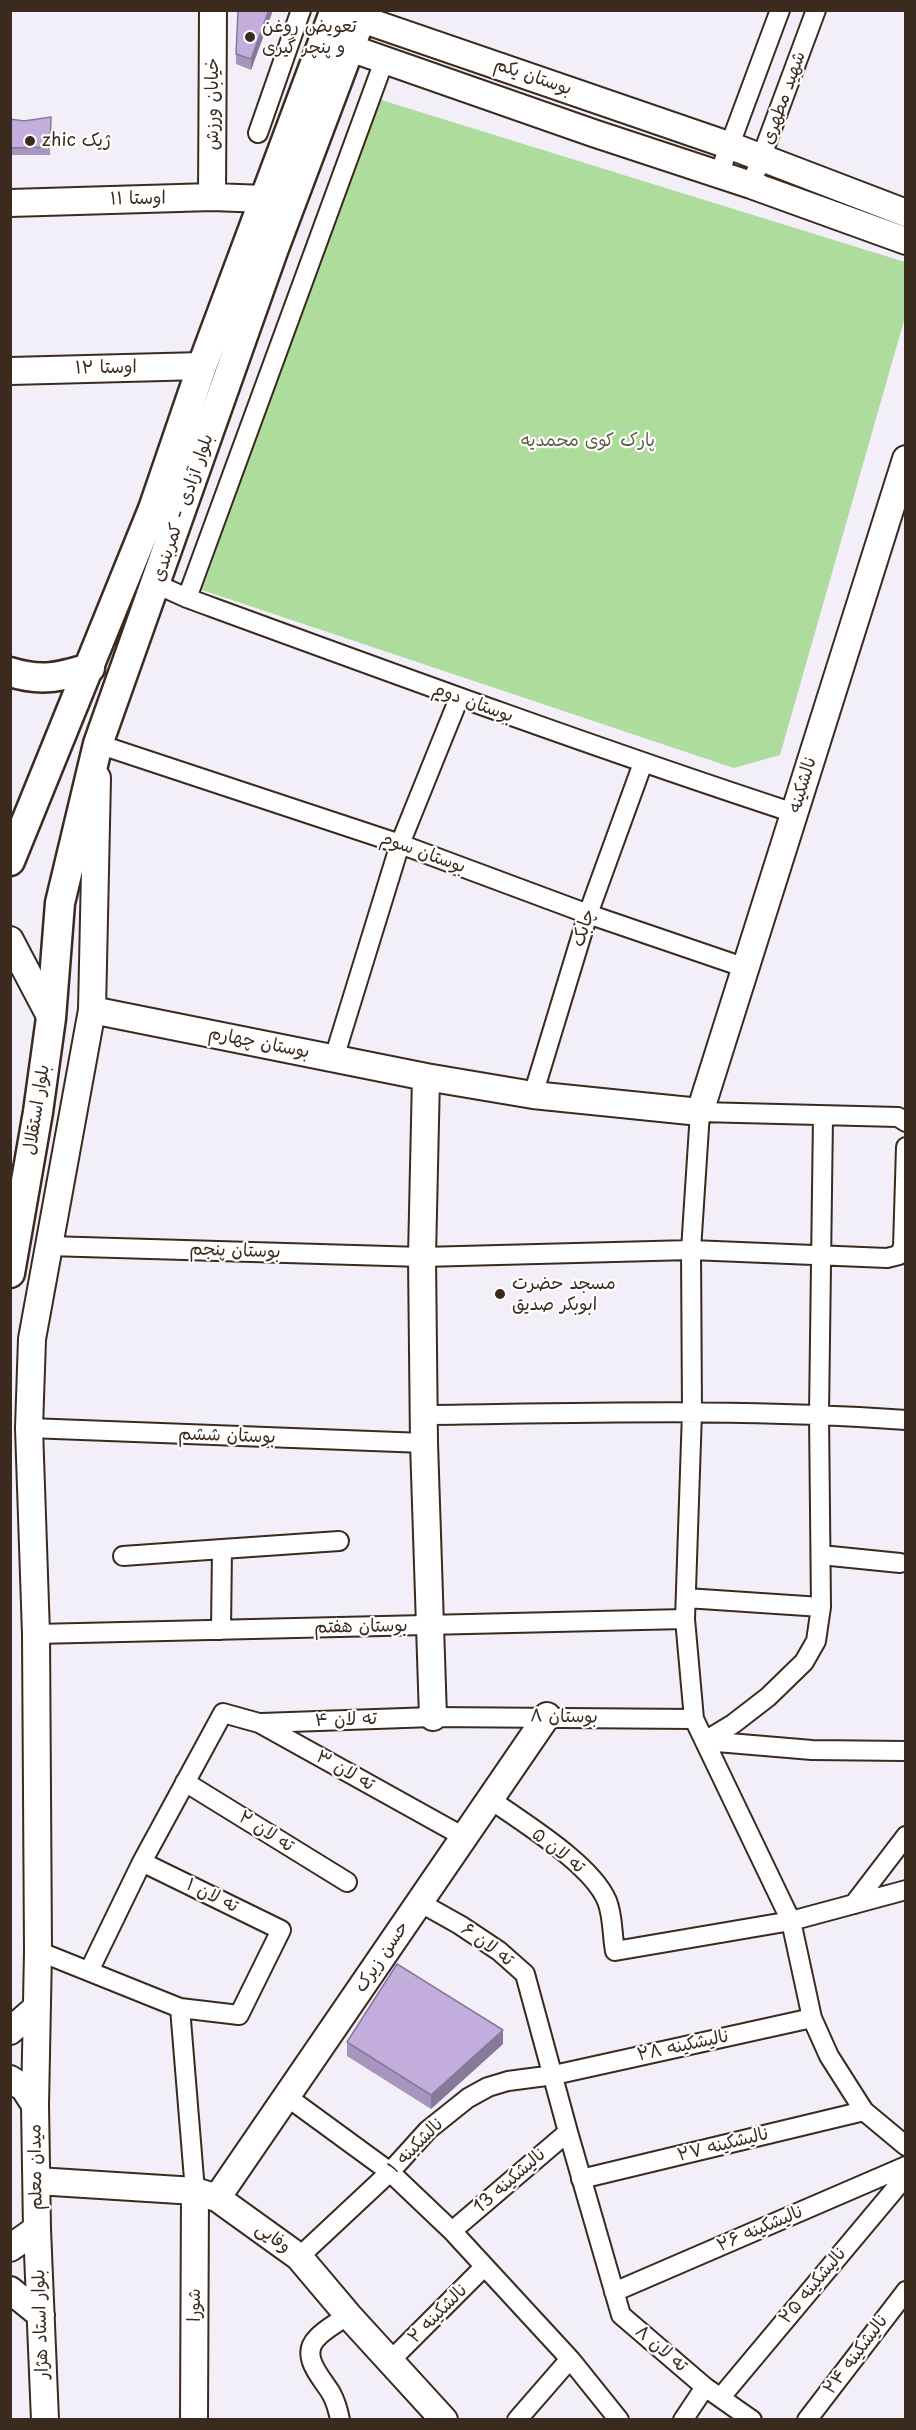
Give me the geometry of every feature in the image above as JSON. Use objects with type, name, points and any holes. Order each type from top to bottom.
[{"type":"main road","name":"بلوار آزادی - کمربندی","points":[[10,861],[20,821],[90,668],[153,509],[202,366],[265,199],[338,44],[360,14]]},
{"type":"main road","name":"بلوار آزادی - کمربندی","points":[[51,1018],[60,903],[98,744],[273,251],[338,44]]},
{"type":"main road","points":[[10,672],[29,678],[55,678],[90,668]]},
{"type":"main road","name":"بلوار استقلال","points":[[10,1273],[38,1112],[51,1018]]},
{"type":"street","name":"خیابان ورزش","points":[[212,197],[213,10]]},
{"type":"street","points":[[258,133],[301,10]]},
{"type":"street","name":"شهید مطهری","points":[[719,174],[780,10]]},
{"type":"street","name":"شهید مطهری","points":[[750,185],[816,10]]},
{"type":"street","name":"بوستان یکم","points":[[360,14],[731,146],[906,213]]},
{"type":"street","name":"بوستان یکم","points":[[338,44],[719,174],[906,241]]},
{"type":"street","points":[[187,598],[384,60]]},
{"type":"street","name":"اوستا ۱۱","points":[[10,202],[212,197],[265,199]]},
{"type":"street","name":"اوستا ۱۲","points":[[10,370],[202,366]]},
{"type":"street","name":"نالشکینه","points":[[700,1112],[906,459]]},
{"type":"street","name":"بوستان دوم","points":[[156,585],[459,698],[794,813]]},
{"type":"street","points":[[334,1058],[400,844],[459,698]]},
{"type":"street","name":"بوستان سوم","points":[[98,744],[400,844],[588,914],[746,968]]},
{"type":"street","name":"میدان معلم","points":[[37,2229],[37,2181],[23,2091],[35,2007],[38,1951],[36,1634],[30,1428],[32,1339],[92,1010],[98,744]]},
{"type":"street","name":"چابک","points":[[533,1095],[588,914],[643,763]]},
{"type":"street","points":[[10,940],[51,1018]]},
{"type":"street","name":"بوستان چهارم","points":[[92,1010],[426,1077],[533,1095],[700,1112]]},
{"type":"street","points":[[426,1077],[422,1257],[424,1443],[433,1717]]},
{"type":"street","points":[[903,1119],[700,1112],[691,1250],[692,1412],[685,1619],[694,1719],[791,1921],[812,2018],[829,2056],[864,2111],[903,2138]]},
{"type":"street","points":[[705,1741],[733,1725],[768,1697],[804,1662],[816,1641],[821,1607],[819,1413],[823,1116]]},
{"type":"street","points":[[900,1257],[903,1247],[906,1147]]},
{"type":"street","name":"بوستان پنجم","points":[[48,1246],[422,1257],[691,1250],[900,1257]]},
{"type":"street","points":[[424,1415],[819,1413],[906,1420]]},
{"type":"street","name":"بوستان ششم","points":[[30,1428],[424,1443]]},
{"type":"street","points":[[123,1556],[339,1541]]},
{"type":"street","points":[[221,1630],[222,1549]]},
{"type":"street","points":[[821,1555],[900,1563]]},
{"type":"street","points":[[686,1598],[821,1607]]},
{"type":"street","name":"بوستان هفتم","points":[[36,1634],[685,1619]]},
{"type":"street","name":"ته لان ۳","points":[[185,1782],[223,1713],[259,1723],[464,1837]]},
{"type":"street","name":"بوستان ۸","points":[[433,1717],[547,1716],[694,1719]]},
{"type":"street","name":"حسن زیرک","points":[[206,2194],[286,2096],[547,1716]]},
{"type":"street","name":"ته لان ۴","points":[[259,1723],[433,1717]]},
{"type":"street","points":[[705,1741],[812,1750],[906,1751]]},
{"type":"street","points":[[89,1971],[142,1862],[185,1782]]},
{"type":"street","name":"ته لان ۲","points":[[185,1782],[347,1882]]},
{"type":"street","name":"ته لان ۵","points":[[490,1799],[581,1866],[599,1884],[608,1903],[615,1951],[791,1921]]},
{"type":"street","points":[[854,1904],[906,1836]]},
{"type":"street","name":"ته لان ۱","points":[[142,1862],[281,1930],[239,2015],[180,2008]]},
{"type":"street","points":[[791,1921],[906,1890]]},
{"type":"street","name":"ته لان ۶","points":[[419,1902],[460,1925],[499,1951],[525,1974],[581,2179]]},
{"type":"street","points":[[37,2181],[206,2194],[180,2008],[38,1951]]},
{"type":"street","points":[[10,2031],[35,2007]]},
{"type":"street","name":"نالیشکینه ۲۸","points":[[554,2075],[812,2018]]},
{"type":"street","name":"نالشکینه ۱","points":[[299,2257],[390,2172],[428,2130],[468,2098],[488,2087],[508,2081],[554,2075]]},
{"type":"street","points":[[286,2096],[390,2172],[453,2231],[570,2360],[619,2420]]},
{"type":"street","name":"نالیشکینه ۲۷","points":[[581,2179],[864,2111]]},
{"type":"street","name":"نالیشکینه 13","points":[[453,2231],[568,2132]]},
{"type":"street","name":"نالیشکینه ۲۶","points":[[614,2292],[906,2166]]},
{"type":"street","name":"نالیشکینه ۲۵","points":[[683,2420],[713,2392],[906,2176]]},
{"type":"street","name":"ته لان ۸","points":[[581,2179],[621,2315],[713,2392],[752,2420]]},
{"type":"street","name":"وفایی","points":[[206,2194],[299,2257],[348,2315],[444,2420]]},
{"type":"street","name":"شورا","points":[[194,2420],[206,2194]]},
{"type":"street","points":[[10,2248],[37,2229]]},
{"type":"street","name":"بلوار استاد هژار","points":[[37,2229],[45,2420]]},
{"type":"street","name":"نالشکینه ۲","points":[[391,2360],[484,2267]]},
{"type":"street","points":[[10,2290],[41,2315]]},
{"type":"street","name":"نالیشکینه ۲۴","points":[[807,2420],[906,2291]]},
{"type":"street","points":[[340,2420],[338,2406],[317,2375],[311,2353],[315,2338],[348,2315]]},
{"type":"street","points":[[517,2420],[570,2360]]},
{"type":"green space","name":"پارک کوی محمدیه","points":[[378,99],[905,262],[905,317],[780,755],[734,768],[202,590]]},
{"type":"building","name":"تعویض روغن و پنچر گیری","points":[[238,10],[269,10],[251,59],[236,54]]},
{"type":"building","name":"zhic ژیک","points":[[51,117],[50,147],[10,148],[10,119],[24,121]]},
{"type":"building","points":[[397,1964],[503,2030],[431,2095],[347,2042]]},
{"type":"place","name":"تعویض روغن و پنچر گیری","points":[[250,37]]},
{"type":"place","name":"zhic ژیک","points":[[30,141]]},
{"type":"place","name":"مسجد حضرت ابوبکر صدیق","points":[[500,1294]]}]
